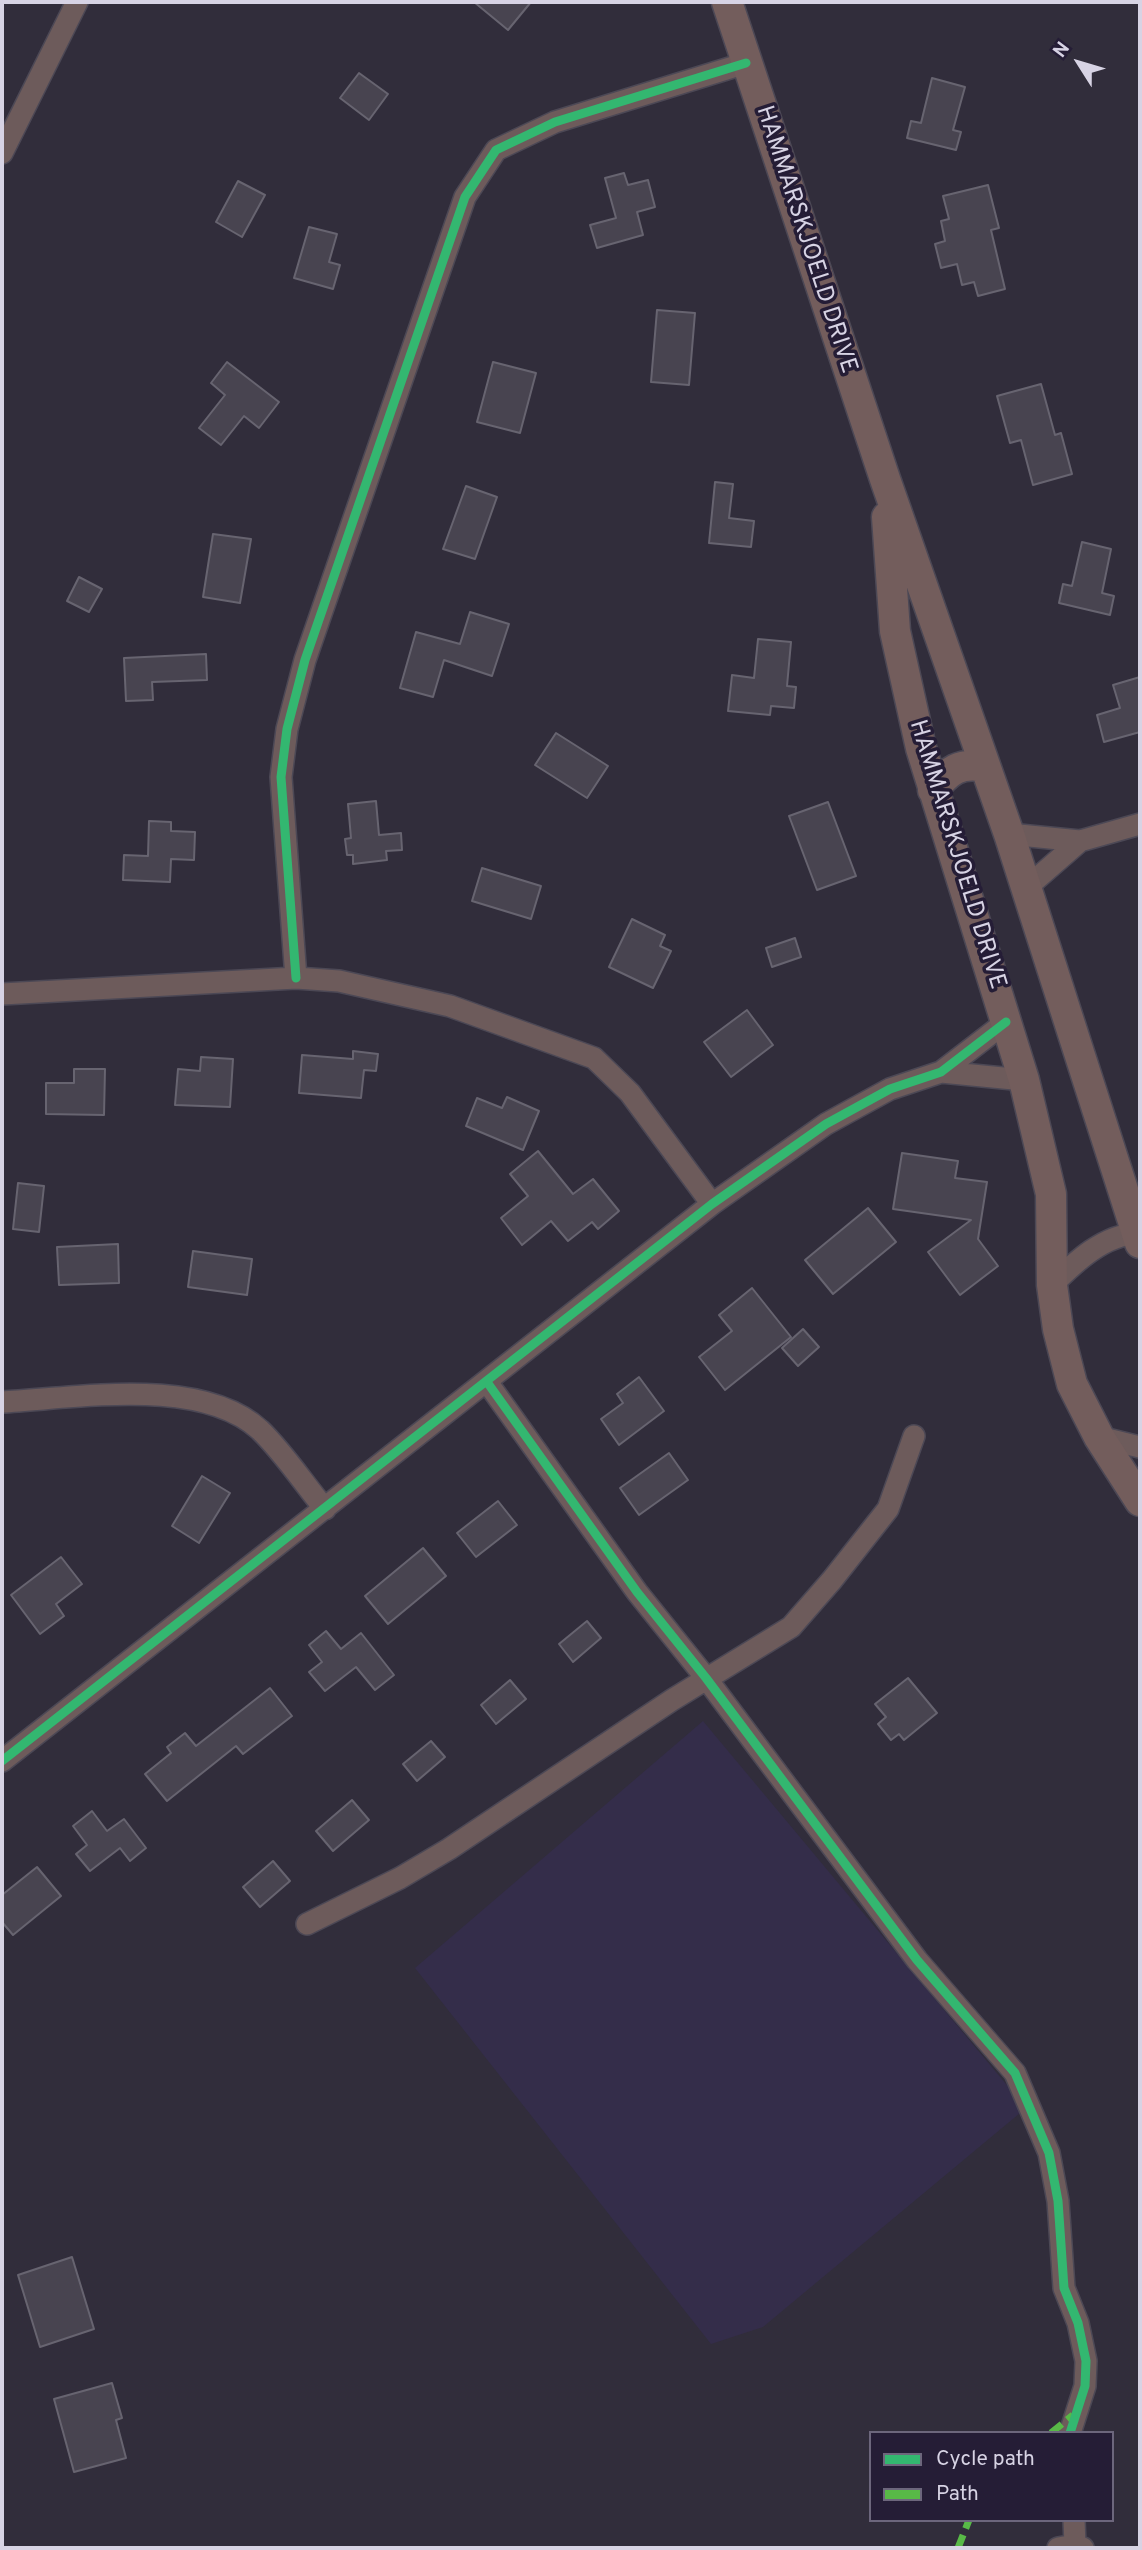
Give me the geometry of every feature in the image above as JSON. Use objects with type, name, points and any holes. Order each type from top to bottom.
[{"type":"main road","name":"HAMMARSKJOELD DRIVE","points":[[727,2],[885,479],[1009,834],[1139,1237]]},
{"type":"main road","name":"HAMMARSKJOELD DRIVE","points":[[885,479],[895,631],[933,790],[1024,1080],[1051,1194],[1052,1286],[1058,1329],[1072,1384],[1100,1437],[1140,1501]]},
{"type":"main road","points":[[933,790],[956,767],[968,763],[985,766]]},
{"type":"street","points":[[2,153],[77,2]]},
{"type":"street","points":[[296,978],[281,778],[287,729],[305,660],[465,197],[496,149],[555,122],[746,64]]},
{"type":"street","points":[[1009,834],[1080,841],[1140,824]]},
{"type":"street","points":[[1026,888],[1080,841]]},
{"type":"street","points":[[2,994],[296,978],[338,981],[450,1006],[594,1058],[630,1093],[712,1204]]},
{"type":"street","points":[[2,1761],[712,1204],[826,1124],[890,1089],[941,1072],[1006,1022]]},
{"type":"street","points":[[941,1072],[1024,1080]]},
{"type":"street","points":[[1052,1286],[1075,1261],[1105,1243],[1139,1237]]},
{"type":"street","points":[[487,1382],[637,1592],[706,1678],[917,1960],[1015,2073],[1049,2153],[1058,2201],[1064,2288],[1078,2323],[1086,2361],[1085,2386],[1071,2431]]},
{"type":"street","points":[[2,1402],[168,1394],[227,1407],[260,1430],[325,1509]]},
{"type":"street","points":[[307,1924],[400,1878],[449,1849],[706,1678],[791,1627],[888,1509],[914,1436]]},
{"type":"street","points":[[1100,1437],[1140,1447]]},
{"type":"street","points":[[1072,2547],[1074,2522]]},
{"type":"shaded area","points":[[703,1721],[1026,2108],[763,2327],[711,2344],[415,1968]]},
{"type":"building","points":[[474,2],[531,2],[508,30]]},
{"type":"building","points":[[359,73],[388,94],[369,120],[340,98]]},
{"type":"building","points":[[932,78],[965,87],[953,130],[961,132],[956,150],[907,138],[911,121],[921,123]]},
{"type":"building","points":[[624,173],[628,185],[648,180],[655,207],[637,212],[643,235],[597,248],[590,225],[616,218],[605,178]]},
{"type":"building","points":[[238,181],[265,195],[242,237],[216,222]]},
{"type":"building","points":[[988,185],[999,228],[991,230],[1005,289],[978,296],[974,282],[962,285],[957,264],[941,268],[935,244],[945,241],[941,221],[949,219],[943,196]]},
{"type":"building","points":[[309,227],[337,234],[329,262],[340,265],[333,289],[294,278]]},
{"type":"building","points":[[657,310],[695,313],[689,385],[651,382]]},
{"type":"building","points":[[227,362],[279,402],[259,428],[244,416],[221,445],[199,428],[225,395],[211,383]]},
{"type":"building","points":[[493,362],[536,373],[520,433],[477,422]]},
{"type":"building","points":[[1041,384],[1055,435],[1061,433],[1072,474],[1033,485],[1021,440],[1010,443],[997,396]]},
{"type":"building","points":[[715,482],[733,484],[729,518],[754,521],[751,547],[709,543]]},
{"type":"building","points":[[466,486],[497,497],[475,559],[443,549]]},
{"type":"building","points":[[213,534],[251,539],[240,603],[203,597]]},
{"type":"building","points":[[1082,542],[1111,549],[1102,593],[1114,596],[1110,615],[1059,603],[1063,584],[1072,586]]},
{"type":"building","points":[[79,577],[102,589],[89,612],[67,601]]},
{"type":"building","points":[[470,612],[509,624],[492,676],[444,660],[433,697],[400,688],[416,632],[460,644]]},
{"type":"building","points":[[758,639],[791,642],[787,686],[796,687],[794,708],[771,706],[770,715],[728,711],[732,675],[754,678]]},
{"type":"building","points":[[206,654],[207,680],[152,682],[153,700],[126,701],[124,658]]},
{"type":"building","points":[[1140,677],[1140,732],[1104,742],[1097,715],[1120,708],[1113,685]]},
{"type":"building","points":[[556,733],[608,766],[587,798],[535,765]]},
{"type":"building","points":[[376,801],[379,835],[401,833],[402,850],[386,851],[387,860],[353,864],[353,855],[347,855],[345,839],[351,838],[348,804]]},
{"type":"building","points":[[828,802],[856,876],[817,890],[789,816]]},
{"type":"building","points":[[149,821],[171,822],[171,831],[195,832],[194,860],[171,859],[170,882],[123,880],[124,855],[148,856]]},
{"type":"building","points":[[482,868],[541,886],[531,919],[472,901]]},
{"type":"building","points":[[632,919],[665,935],[660,946],[671,951],[653,988],[609,967]]},
{"type":"building","points":[[795,938],[801,957],[772,967],[766,948]]},
{"type":"building","points":[[747,1010],[773,1045],[731,1077],[704,1042]]},
{"type":"building","points":[[353,1051],[378,1054],[376,1071],[364,1070],[361,1098],[299,1093],[302,1055],[353,1059]]},
{"type":"building","points":[[201,1057],[233,1059],[230,1107],[175,1105],[178,1069],[200,1071]]},
{"type":"building","points":[[74,1069],[105,1069],[104,1115],[46,1114],[46,1083],[74,1083]]},
{"type":"building","points":[[507,1097],[539,1111],[523,1150],[466,1126],[477,1098],[502,1108]]},
{"type":"building","points":[[538,1151],[573,1194],[593,1179],[619,1211],[598,1229],[592,1222],[568,1241],[551,1221],[522,1245],[501,1218],[528,1196],[510,1174]]},
{"type":"building","points":[[902,1153],[958,1161],[955,1178],[987,1182],[978,1239],[998,1266],[960,1295],[928,1252],[971,1220],[893,1209]]},
{"type":"building","points":[[18,1183],[44,1186],[39,1232],[13,1229]]},
{"type":"building","points":[[868,1208],[896,1242],[833,1294],[805,1260]]},
{"type":"building","points":[[118,1244],[119,1283],[59,1285],[57,1247]]},
{"type":"building","points":[[193,1251],[252,1259],[247,1295],[188,1287]]},
{"type":"building","points":[[752,1288],[791,1337],[725,1390],[699,1357],[732,1331],[719,1315]]},
{"type":"building","points":[[803,1329],[819,1347],[798,1366],[782,1348]]},
{"type":"building","points":[[639,1377],[664,1411],[619,1445],[601,1419],[623,1403],[617,1394]]},
{"type":"building","points":[[669,1453],[688,1480],[639,1515],[620,1488]]},
{"type":"building","points":[[202,1476],[230,1493],[199,1543],[172,1526]]},
{"type":"building","points":[[498,1501],[517,1525],[476,1557],[457,1533]]},
{"type":"building","points":[[423,1548],[446,1576],[388,1624],[365,1596]]},
{"type":"building","points":[[61,1557],[82,1584],[56,1604],[64,1616],[40,1634],[11,1595]]},
{"type":"building","points":[[587,1621],[601,1638],[573,1662],[559,1644]]},
{"type":"building","points":[[326,1631],[341,1649],[361,1633],[394,1675],[375,1690],[356,1667],[325,1691],[309,1672],[322,1662],[309,1645]]},
{"type":"building","points":[[908,1678],[937,1713],[904,1740],[899,1734],[891,1740],[878,1724],[886,1717],[875,1704]]},
{"type":"building","points":[[510,1680],[526,1699],[496,1724],[481,1705]]},
{"type":"building","points":[[270,1688],[292,1716],[243,1754],[236,1746],[167,1801],[145,1774],[171,1753],[167,1747],[185,1733],[196,1746]]},
{"type":"building","points":[[431,1741],[445,1757],[417,1781],[403,1764]]},
{"type":"building","points":[[352,1800],[369,1820],[333,1851],[316,1831]]},
{"type":"building","points":[[92,1811],[107,1831],[124,1819],[146,1848],[130,1861],[120,1848],[90,1871],[76,1854],[87,1845],[73,1826]]},
{"type":"building","points":[[273,1861],[290,1881],[260,1907],[243,1887]]},
{"type":"building","points":[[37,1867],[61,1896],[13,1935],[2,1922],[2,1895]]},
{"type":"building","points":[[72,2257],[94,2329],[40,2347],[18,2275]]},
{"type":"building","points":[[112,2383],[122,2418],[116,2420],[126,2458],[74,2472],[54,2399]]},
{"type":"marked path","points":[[1053,2431],[1073,2415]]},
{"type":"marked path","points":[[958,2548],[968,2522]]},
{"type":"cycle path","points":[[296,978],[281,777],[287,729],[305,660],[465,197],[496,150],[555,122],[746,63]]},
{"type":"cycle path","points":[[2,1761],[712,1204],[826,1124],[890,1089],[941,1072],[1006,1022]]},
{"type":"cycle path","points":[[487,1382],[637,1592],[706,1678],[917,1960],[1015,2073],[1049,2153],[1058,2201],[1064,2288],[1078,2323],[1086,2361],[1085,2386],[1071,2431]]}]
